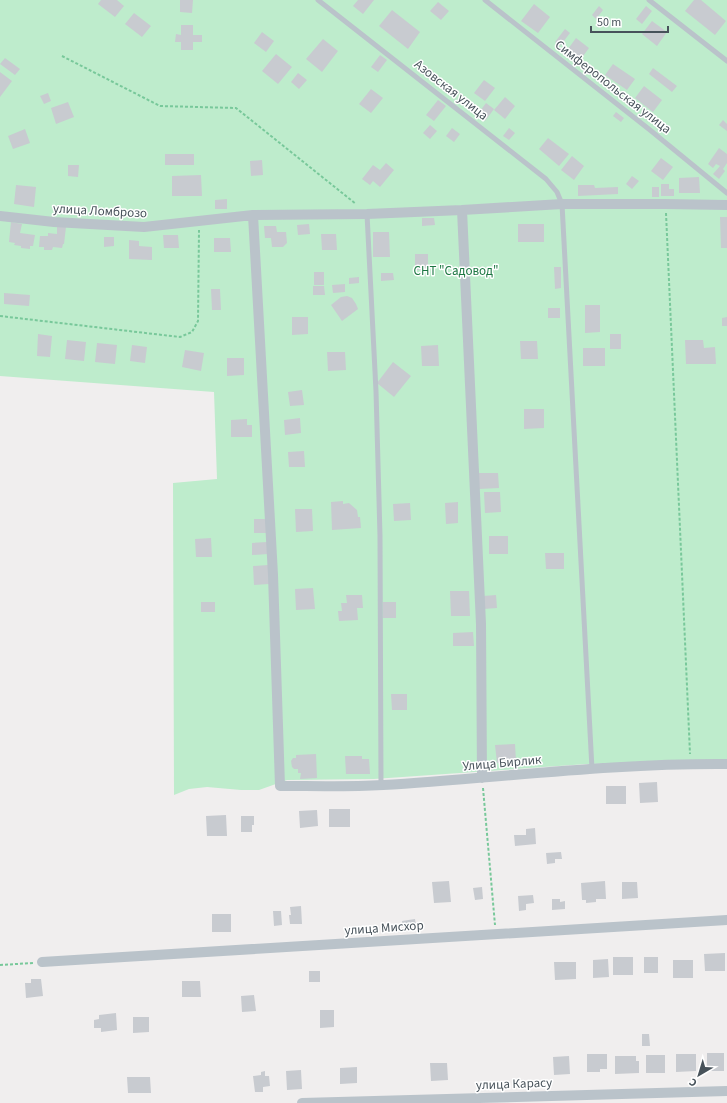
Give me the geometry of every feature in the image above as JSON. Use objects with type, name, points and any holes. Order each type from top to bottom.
[{"type":"street","name":"улица Ломброзо","points":[[0,216],[54,222],[144,227],[253,215],[368,214],[562,204],[727,205]]},
{"type":"street","points":[[462,210],[481,624],[482,778]]},
{"type":"street","name":"Улица Бирлик","points":[[253,215],[273,576],[280,786],[381,785],[592,768],[727,764]]},
{"type":"street","name":"улица Мисхор","points":[[42,962],[727,920]]},
{"type":"street","name":"улица Карасу","points":[[302,1103],[727,1091]]},
{"type":"lane","name":"Азовская улица","points":[[318,0],[546,179],[557,192],[562,204]]},
{"type":"lane","name":"Симферопольская улица","points":[[485,0],[644,125],[727,193]]},
{"type":"lane","points":[[649,0],[727,61]]},
{"type":"lane","points":[[562,204],[592,768]]},
{"type":"lane","points":[[368,214],[376,384],[380,536],[381,785]]},
{"type":"path","points":[[62,56],[160,106],[236,108],[368,214]]},
{"type":"path","points":[[665,204],[690,764]]},
{"type":"path","points":[[0,316],[180,337],[192,332],[198,321],[199,221]]},
{"type":"path","points":[[482,778],[496,934]]},
{"type":"path","points":[[0,965],[42,962]]},
{"type":"green space","name":"СНТ \"Садовод\"","points":[[0,0],[727,0],[727,761],[587,764],[374,779],[287,780],[259,790],[207,787],[189,789],[174,795],[173,483],[217,479],[214,392],[0,376]]},
{"type":"building","points":[[101,0],[117,0],[124,6],[115,17],[98,4]]},
{"type":"building","points":[[180,0],[193,0],[192,13],[180,12]]},
{"type":"building","points":[[358,0],[374,0],[363,14],[353,6]]},
{"type":"building","points":[[694,0],[701,0],[726,21],[715,35],[685,11]]},
{"type":"building","points":[[438,2],[449,11],[441,20],[430,11]]},
{"type":"building","points":[[534,4],[550,17],[538,33],[521,21]]},
{"type":"building","points":[[599,6],[603,10],[596,19],[592,15]]},
{"type":"building","points":[[646,6],[652,11],[642,24],[636,19]]},
{"type":"building","points":[[392,10],[420,32],[408,49],[379,26]]},
{"type":"building","points":[[134,13],[151,26],[142,37],[125,24]]},
{"type":"building","points":[[652,21],[667,32],[657,46],[642,34]]},
{"type":"building","points":[[181,25],[193,25],[193,35],[202,35],[202,42],[193,42],[193,50],[181,50],[181,42],[175,42],[176,34],[181,35]]},
{"type":"building","points":[[565,29],[570,33],[560,46],[555,42]]},
{"type":"building","points":[[262,32],[274,41],[266,52],[254,43]]},
{"type":"building","points":[[576,38],[589,48],[581,59],[568,49]]},
{"type":"building","points":[[323,39],[338,51],[322,72],[306,59]]},
{"type":"building","points":[[276,54],[292,67],[278,84],[262,71]]},
{"type":"building","points":[[380,55],[387,60],[378,72],[371,67]]},
{"type":"building","points":[[5,58],[20,69],[15,75],[0,64]]},
{"type":"building","points":[[613,64],[635,79],[627,90],[605,75]]},
{"type":"building","points":[[653,68],[677,86],[672,92],[649,74]]},
{"type":"building","points":[[0,72],[12,81],[0,97]]},
{"type":"building","points":[[298,73],[307,80],[299,89],[291,82]]},
{"type":"building","points":[[484,80],[495,88],[485,101],[474,93]]},
{"type":"building","points":[[644,86],[662,100],[653,112],[635,98]]},
{"type":"building","points":[[371,89],[383,98],[371,113],[359,104]]},
{"type":"building","points":[[48,93],[51,101],[44,104],[40,96]]},
{"type":"building","points":[[505,97],[515,106],[505,119],[494,110]]},
{"type":"building","points":[[438,100],[446,106],[434,121],[426,115]]},
{"type":"building","points":[[68,102],[74,117],[56,124],[51,108]]},
{"type":"building","points":[[486,103],[494,109],[485,121],[477,115]]},
{"type":"building","points":[[616,112],[624,118],[621,122],[613,116]]},
{"type":"building","points":[[723,120],[727,124],[727,131],[719,125]]},
{"type":"building","points":[[430,125],[437,131],[430,139],[423,133]]},
{"type":"building","points":[[452,128],[460,134],[454,142],[446,136]]},
{"type":"building","points":[[509,128],[515,133],[509,140],[503,136]]},
{"type":"building","points":[[25,129],[30,143],[13,149],[8,136]]},
{"type":"building","points":[[548,138],[569,154],[559,166],[539,149]]},
{"type":"building","points":[[719,148],[727,154],[727,163],[723,169],[725,171],[719,179],[713,174],[720,166],[716,164],[713,168],[708,164]]},
{"type":"building","points":[[165,154],[194,154],[194,165],[165,165]]},
{"type":"building","points":[[572,156],[584,166],[574,180],[561,170]]},
{"type":"building","points":[[661,158],[673,167],[663,180],[651,171]]},
{"type":"building","points":[[262,160],[263,175],[251,176],[250,161]]},
{"type":"building","points":[[386,163],[394,170],[380,187],[373,181],[370,185],[362,179],[373,165],[380,170]]},
{"type":"building","points":[[68,165],[79,165],[78,177],[68,176]]},
{"type":"building","points":[[201,175],[202,196],[172,196],[172,176]]},
{"type":"building","points":[[632,176],[639,181],[632,189],[626,184]]},
{"type":"building","points":[[699,177],[700,193],[679,193],[679,178]]},
{"type":"building","points":[[661,184],[669,184],[669,189],[674,189],[674,196],[661,196]]},
{"type":"building","points":[[16,185],[36,187],[34,207],[14,204]]},
{"type":"building","points":[[578,185],[594,185],[595,188],[618,187],[618,194],[578,196]]},
{"type":"building","points":[[652,187],[659,187],[659,197],[652,197]]},
{"type":"building","points":[[227,199],[227,209],[215,209],[215,200]]},
{"type":"building","points":[[720,217],[727,217],[727,248],[721,248]]},
{"type":"building","points":[[422,218],[434,218],[435,225],[422,226]]},
{"type":"building","points":[[11,222],[22,224],[20,233],[35,235],[33,246],[30,246],[30,249],[21,248],[21,246],[14,245],[15,243],[9,242]]},
{"type":"building","points":[[309,224],[310,234],[298,235],[297,225]]},
{"type":"building","points":[[518,224],[544,224],[544,242],[518,242]]},
{"type":"building","points":[[264,226],[276,226],[277,232],[286,232],[287,243],[283,247],[272,247],[271,238],[265,238]]},
{"type":"building","points":[[57,227],[66,227],[64,244],[62,248],[53,247],[52,250],[44,250],[44,247],[39,247],[40,236],[48,236],[48,233],[57,234]]},
{"type":"building","points":[[373,232],[389,232],[390,257],[373,257]]},
{"type":"building","points":[[321,234],[336,234],[337,250],[322,250]]},
{"type":"building","points":[[163,235],[178,235],[179,248],[164,248]]},
{"type":"building","points":[[104,237],[114,237],[114,246],[104,247]]},
{"type":"building","points":[[214,238],[230,238],[231,252],[214,252]]},
{"type":"building","points":[[129,240],[139,241],[139,246],[152,247],[152,260],[129,259]]},
{"type":"building","points":[[415,254],[428,254],[428,270],[415,270]]},
{"type":"building","points":[[554,267],[561,267],[561,288],[555,289]]},
{"type":"building","points":[[314,272],[324,272],[324,285],[314,285]]},
{"type":"building","points":[[381,273],[393,273],[394,280],[381,281]]},
{"type":"building","points":[[359,277],[359,283],[349,284],[349,278]]},
{"type":"building","points":[[345,284],[345,292],[333,293],[332,285]]},
{"type":"building","points":[[313,286],[324,286],[325,295],[313,295]]},
{"type":"building","points":[[211,289],[220,289],[221,310],[212,310]]},
{"type":"building","points":[[4,293],[30,295],[29,306],[4,304]]},
{"type":"building","points":[[347,296],[352,298],[358,309],[342,321],[331,305],[341,297]]},
{"type":"building","points":[[585,305],[600,305],[600,332],[585,333]]},
{"type":"building","points":[[548,308],[560,308],[560,318],[548,318]]},
{"type":"building","points":[[292,317],[308,317],[308,334],[292,335]]},
{"type":"building","points":[[727,317],[727,326],[722,326],[722,318]]},
{"type":"building","points":[[38,334],[52,336],[50,357],[37,356]]},
{"type":"building","points":[[610,334],[621,334],[621,349],[610,349]]},
{"type":"building","points":[[67,340],[86,342],[84,361],[65,359]]},
{"type":"building","points":[[685,340],[703,340],[704,348],[715,347],[716,364],[686,364]]},
{"type":"building","points":[[520,341],[537,341],[538,359],[521,359]]},
{"type":"building","points":[[97,343],[117,345],[115,364],[95,362]]},
{"type":"building","points":[[132,345],[147,347],[145,363],[130,361]]},
{"type":"building","points":[[438,345],[439,366],[422,366],[421,346]]},
{"type":"building","points":[[583,348],[605,348],[605,366],[583,366]]},
{"type":"building","points":[[185,350],[204,353],[201,371],[182,367]]},
{"type":"building","points":[[327,352],[345,352],[346,370],[328,371]]},
{"type":"building","points":[[227,358],[244,358],[244,375],[227,376]]},
{"type":"building","points":[[393,362],[411,376],[394,397],[377,383]]},
{"type":"building","points":[[302,390],[304,405],[290,406],[288,392]]},
{"type":"building","points":[[524,409],[544,409],[544,428],[524,429]]},
{"type":"building","points":[[300,418],[301,433],[285,435],[284,420]]},
{"type":"building","points":[[247,419],[247,425],[252,425],[252,437],[231,437],[231,420]]},
{"type":"building","points":[[304,451],[305,467],[289,467],[288,452]]},
{"type":"building","points":[[478,473],[498,473],[499,488],[479,489]]},
{"type":"building","points":[[484,492],[500,492],[501,512],[485,513]]},
{"type":"building","points":[[343,501],[343,504],[349,503],[357,510],[358,517],[360,517],[361,528],[332,530],[331,502]]},
{"type":"building","points":[[458,502],[458,523],[446,524],[445,503]]},
{"type":"building","points":[[410,503],[411,520],[394,521],[393,504]]},
{"type":"building","points":[[295,509],[312,509],[313,531],[296,532]]},
{"type":"building","points":[[254,519],[268,519],[268,533],[254,533]]},
{"type":"building","points":[[489,536],[508,536],[508,554],[489,554]]},
{"type":"building","points":[[211,538],[212,557],[196,557],[195,539]]},
{"type":"building","points":[[267,542],[268,554],[252,555],[252,543]]},
{"type":"building","points":[[545,553],[564,553],[564,569],[546,569]]},
{"type":"building","points":[[268,565],[269,584],[254,585],[253,566]]},
{"type":"building","points":[[313,588],[315,609],[296,610],[295,589]]},
{"type":"building","points":[[450,591],[469,591],[470,616],[451,616]]},
{"type":"building","points":[[346,595],[362,595],[363,608],[357,608],[358,620],[339,621],[338,611],[342,611],[341,603],[347,603]]},
{"type":"building","points":[[496,595],[497,608],[484,609],[483,596]]},
{"type":"building","points":[[201,602],[215,602],[215,612],[201,612]]},
{"type":"building","points":[[383,602],[396,602],[396,618],[383,618]]},
{"type":"building","points":[[473,632],[474,646],[453,646],[453,633]]},
{"type":"building","points":[[391,694],[407,694],[407,710],[392,710]]},
{"type":"building","points":[[515,744],[516,761],[497,763],[495,745]]},
{"type":"building","points":[[316,754],[317,778],[300,779],[301,773],[298,773],[298,769],[294,769],[292,767],[291,761],[293,758],[296,758],[296,755]]},
{"type":"building","points":[[345,756],[362,756],[362,759],[369,759],[370,774],[346,774]]},
{"type":"building","points":[[657,782],[658,802],[640,803],[639,783]]},
{"type":"building","points":[[606,786],[626,786],[626,804],[606,804]]},
{"type":"building","points":[[329,809],[350,809],[350,827],[329,827]]},
{"type":"building","points":[[317,810],[318,826],[300,828],[299,811]]},
{"type":"building","points":[[226,815],[227,836],[207,836],[206,816]]},
{"type":"building","points":[[241,816],[254,816],[252,832],[241,832]]},
{"type":"building","points":[[535,828],[536,844],[515,846],[514,835],[526,835],[526,829]]},
{"type":"building","points":[[561,852],[562,859],[555,859],[555,863],[547,864],[546,853]]},
{"type":"building","points":[[449,881],[451,902],[434,903],[432,882]]},
{"type":"building","points":[[605,881],[606,899],[596,899],[596,902],[586,903],[586,900],[582,900],[581,883]]},
{"type":"building","points":[[622,882],[637,882],[638,898],[622,899]]},
{"type":"building","points":[[482,887],[483,899],[475,900],[473,888]]},
{"type":"building","points":[[533,895],[534,903],[526,904],[526,910],[519,911],[518,896]]},
{"type":"building","points":[[552,899],[560,899],[560,902],[565,901],[565,909],[552,910]]},
{"type":"building","points":[[301,906],[302,924],[290,924],[290,907]]},
{"type":"building","points":[[273,911],[281,911],[282,925],[274,926]]},
{"type":"building","points":[[212,914],[231,914],[231,932],[212,932]]},
{"type":"building","points":[[415,919],[416,925],[403,927],[402,921]]},
{"type":"building","points":[[725,953],[725,971],[705,971],[704,954]]},
{"type":"building","points":[[613,957],[633,957],[633,975],[613,975]]},
{"type":"building","points":[[644,957],[658,957],[658,973],[644,973]]},
{"type":"building","points":[[608,959],[609,977],[593,978],[593,960]]},
{"type":"building","points":[[673,960],[693,960],[693,978],[673,978]]},
{"type":"building","points":[[554,962],[576,962],[576,979],[555,980]]},
{"type":"building","points":[[309,971],[320,971],[320,982],[309,982]]},
{"type":"building","points":[[31,979],[41,979],[43,996],[26,998],[25,983],[31,983]]},
{"type":"building","points":[[182,981],[200,981],[201,997],[182,997]]},
{"type":"building","points":[[254,995],[256,1011],[242,1012],[241,996]]},
{"type":"building","points":[[320,1010],[334,1010],[334,1027],[320,1028]]},
{"type":"building","points":[[116,1013],[117,1030],[101,1032],[101,1028],[94,1028],[94,1020],[99,1019],[99,1015]]},
{"type":"building","points":[[133,1017],[149,1017],[149,1032],[133,1033]]},
{"type":"building","points":[[642,1034],[649,1034],[650,1046],[642,1046]]},
{"type":"building","points":[[707,1053],[724,1053],[724,1071],[707,1071]]},
{"type":"building","points":[[587,1054],[607,1054],[607,1069],[600,1069],[600,1072],[587,1072]]},
{"type":"building","points":[[676,1054],[696,1054],[696,1071],[676,1072]]},
{"type":"building","points":[[646,1055],[665,1055],[665,1073],[646,1073]]},
{"type":"building","points":[[569,1056],[570,1074],[554,1075],[553,1057]]},
{"type":"building","points":[[615,1056],[636,1056],[636,1061],[639,1061],[639,1073],[615,1074]]},
{"type":"building","points":[[430,1063],[447,1063],[448,1080],[431,1081]]},
{"type":"building","points":[[357,1067],[357,1083],[340,1084],[340,1068]]},
{"type":"building","points":[[301,1070],[302,1089],[287,1090],[286,1071]]},
{"type":"building","points":[[265,1071],[265,1076],[269,1076],[270,1086],[263,1087],[263,1092],[255,1092],[253,1076],[261,1075],[261,1072]]},
{"type":"building","points":[[127,1077],[150,1077],[151,1093],[128,1093]]}]
